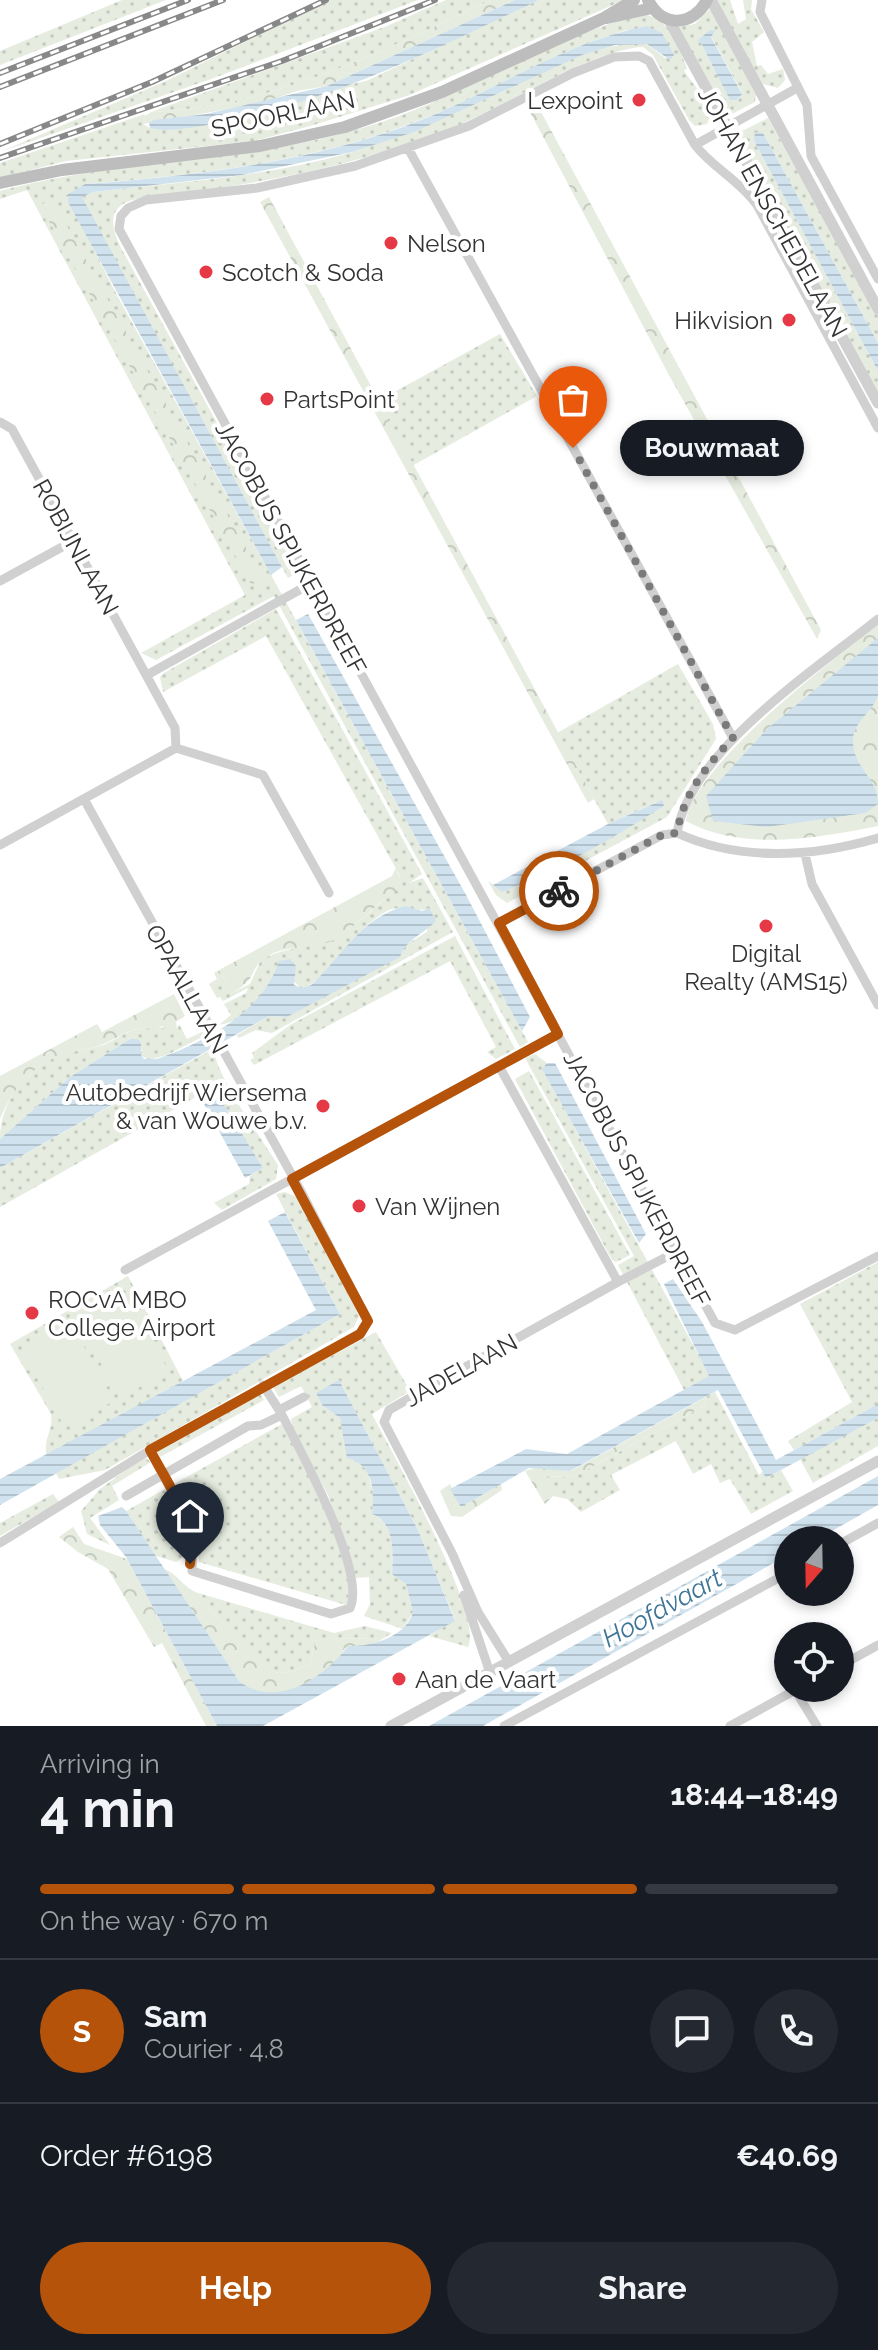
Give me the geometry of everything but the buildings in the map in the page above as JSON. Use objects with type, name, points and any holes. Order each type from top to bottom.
[{"type":"main road","name":"SPOORLAAN","points":[[0,183],[62,170],[260,146],[332,130],[442,92],[604,18],[634,0]]},
{"type":"main road","points":[[650,4],[669,20],[694,17],[709,0]]},
{"type":"main road","name":"SPOORLAAN","points":[[604,18],[650,4]]},
{"type":"street","name":"JOHAN ENSCHEDELAAN","points":[[709,0],[878,309]]},
{"type":"street","points":[[762,1],[760,12],[807,105],[811,156],[878,279]]},
{"type":"street","name":"JOHAN ENSCHEDELAAN","points":[[669,20],[878,403]]},
{"type":"street","name":"JACOBUS SPIJKERDREEF","points":[[695,145],[649,61],[639,56],[614,57],[573,73],[469,126],[409,150],[283,183],[146,200],[128,208],[121,216],[119,229],[125,246],[499,923],[715,1323],[735,1330],[878,1256]]},
{"type":"street","points":[[797,88],[695,145],[704,156],[741,183],[757,205],[878,428]]},
{"type":"street","points":[[409,150],[733,738]]},
{"type":"street","name":"ROBIJNLAAN","points":[[1,422],[12,429],[147,675],[175,728],[176,748]]},
{"type":"street","points":[[0,581],[73,541]]},
{"type":"street","points":[[147,675],[310,584]]},
{"type":"street","points":[[677,833],[680,810],[693,785],[733,738],[878,619]]},
{"type":"street","points":[[1,841],[176,748],[263,775],[329,893]]},
{"type":"street","name":"OPAALLAAN","points":[[0,1543],[150,1450],[360,1334],[368,1321],[84,799]]},
{"type":"street","points":[[499,923],[662,835],[677,833],[724,849],[805,854],[878,838]]},
{"type":"street","points":[[805,854],[812,884],[878,1005]]},
{"type":"street","points":[[125,1270],[558,1034]]},
{"type":"street","points":[[499,1066],[618,1282]]},
{"type":"street","name":"JADELAAN","points":[[490,1673],[463,1583],[442,1534],[385,1427],[386,1413],[676,1252]]},
{"type":"street","points":[[150,1450],[193,1540],[192,1571],[331,1614],[350,1608],[355,1595],[347,1562],[319,1487],[263,1385]]},
{"type":"street","points":[[126,1496],[248,1426],[261,1425],[304,1397]]},
{"type":"street","points":[[391,1726],[878,1461]]},
{"type":"street","points":[[854,1536],[878,1523]]},
{"type":"street","points":[[504,1726],[774,1581]]},
{"type":"street","name":"JADELAAN","points":[[463,1583],[509,1662]]},
{"type":"street","points":[[854,1658],[877,1646]]},
{"type":"street","points":[[730,1726],[774,1702]]},
{"type":"street","points":[[804,1702],[817,1726]]},
{"type":"green space","points":[[122,0],[166,0],[0,65],[0,51]]},
{"type":"green space","points":[[330,0],[418,0],[214,78],[0,152],[166,81]]},
{"type":"green space","points":[[446,0],[491,0],[368,57],[284,88],[241,100],[151,112],[387,26]]},
{"type":"green space","points":[[491,0],[515,0],[327,86],[297,91],[261,103],[143,124],[142,118],[151,112],[241,100],[284,88],[368,57]]},
{"type":"green space","points":[[539,0],[624,0],[407,96],[310,126],[254,141],[66,161],[0,178],[0,163],[145,114],[143,124],[150,128],[366,81]]},
{"type":"green space","points":[[715,0],[730,0],[738,24],[746,19],[743,0],[752,0],[751,9],[764,32],[752,42],[757,66],[761,65],[768,74],[783,69],[785,80],[778,88],[763,84]]},
{"type":"green space","points":[[711,8],[756,95],[755,102],[728,116],[678,27],[695,24]],"holes":[[[711,36],[742,93],[738,100],[730,99],[700,41]]]},
{"type":"green space","points":[[641,14],[659,20],[671,33],[687,68],[684,71],[713,110],[707,124],[695,126],[689,120],[653,55],[643,47],[598,58],[469,121],[369,156],[292,175],[132,200],[118,208],[113,225],[120,246],[296,567],[295,574],[288,578],[81,197],[93,192],[256,173],[352,152],[390,140],[571,59],[608,47],[647,44],[665,58],[674,55],[627,30],[574,49],[446,109],[380,134],[256,164],[85,184],[67,197],[118,297],[528,1042],[520,1047],[274,596],[156,660],[141,653],[245,595],[27,190],[0,199],[0,191],[89,173],[270,149],[359,129],[430,103],[569,40]]},
{"type":"green space","points":[[540,110],[821,630],[817,639],[670,377],[530,112]]},
{"type":"green space","points":[[768,118],[878,315],[878,343],[763,133],[756,136],[754,141],[878,371],[878,394],[741,145],[742,131]]},
{"type":"green space","points":[[51,197],[264,581],[251,584],[36,198],[43,204]]},
{"type":"green space","points":[[269,197],[594,799],[588,803],[260,202]]},
{"type":"green space","points":[[500,334],[537,396],[412,466],[378,401]]},
{"type":"green space","points":[[276,609],[422,874],[409,883],[423,878],[453,932],[272,1033],[256,1030],[239,1038],[237,1035],[269,1016],[287,1017],[427,932],[429,908],[387,911],[363,929],[323,974],[302,989],[292,980],[296,966],[280,961],[271,982],[257,1002],[240,1017],[219,1025],[231,1015],[224,1004],[246,993],[248,988],[223,1001],[217,998],[209,984],[217,979],[214,973],[219,970],[232,993],[250,984],[261,960],[338,936],[402,886],[399,874],[266,636],[163,692],[160,677],[164,673]]},
{"type":"green space","points":[[878,624],[878,826],[781,840],[732,837],[686,821],[695,798],[738,744],[799,688]]},
{"type":"green space","points":[[678,664],[713,724],[716,739],[667,817],[507,903],[496,895],[488,881],[502,891],[661,800],[608,824],[557,733]]},
{"type":"green space","points":[[396,868],[403,886],[347,931],[329,942],[271,954],[259,963],[246,983],[232,993],[219,970],[392,876]]},
{"type":"green space","points":[[455,936],[515,1049],[496,1059],[487,1052],[496,1047],[450,961],[254,1065],[250,1060],[254,1058],[252,1053],[290,1025]]},
{"type":"green space","points":[[174,994],[185,1016],[176,1022],[177,1030],[170,1030],[169,1036],[164,1033],[163,1026],[159,1027],[158,1033],[152,1029],[138,1029],[101,1045],[53,1058],[25,1079],[0,1119],[0,1076],[97,1024],[102,1032]]},
{"type":"green space","points":[[179,1024],[187,1039],[204,1031],[206,1035],[167,1055],[149,1060],[140,1055],[142,1050],[130,1039],[70,1077],[0,1139],[1,1125],[10,1099],[38,1067],[63,1054],[101,1046],[131,1031],[144,1028],[158,1032],[159,1027],[176,1030]]},
{"type":"green space","points":[[214,1048],[221,1073],[278,1165],[276,1179],[222,1210],[214,1203],[249,1184],[250,1176],[263,1168],[212,1088],[0,1207],[0,1168]]},
{"type":"green space","points":[[535,1054],[547,1063],[543,1070],[710,1376],[684,1390],[618,1265],[634,1256],[525,1058]]},
{"type":"green space","points":[[529,1071],[630,1255],[616,1262],[612,1260],[515,1079]]},
{"type":"green space","points":[[285,1192],[297,1197],[306,1209],[359,1316],[354,1327],[105,1470],[59,1479],[56,1473],[340,1314],[276,1194]]},
{"type":"green space","points":[[878,1262],[878,1404],[794,1450],[788,1441],[852,1402],[800,1304]]},
{"type":"green space","points":[[128,1276],[183,1381],[47,1456],[51,1414],[10,1344]]},
{"type":"green space","points":[[125,1292],[169,1371],[120,1398],[76,1319]]},
{"type":"green space","points":[[71,1322],[114,1401],[65,1428],[21,1349]]},
{"type":"green space","points":[[376,1332],[410,1391],[372,1414],[450,1569],[470,1630],[468,1647],[429,1636],[455,1620],[418,1530],[339,1380],[323,1406],[340,1418],[347,1444],[367,1469],[374,1497],[372,1514],[380,1518],[389,1531],[392,1573],[406,1584],[413,1612],[403,1629],[364,1616],[370,1604],[369,1577],[356,1578],[328,1495],[293,1430],[291,1419],[312,1407],[301,1386],[279,1397],[273,1387]]},
{"type":"green space","points":[[715,1392],[759,1475],[763,1471],[767,1478],[781,1470],[793,1491],[751,1514],[730,1479],[720,1483],[711,1464],[693,1474],[676,1441],[611,1475],[620,1490],[581,1512],[567,1499],[553,1496],[537,1476],[573,1477],[704,1406],[706,1397]]},
{"type":"green space","points":[[260,1393],[264,1400],[160,1457],[157,1450]]},
{"type":"green space","points":[[706,1397],[704,1406],[573,1477],[538,1476],[553,1496],[545,1504],[525,1471],[538,1467],[571,1471]]},
{"type":"green space","points":[[878,1418],[878,1446],[813,1483],[800,1459]]},
{"type":"green space","points":[[282,1424],[338,1543],[349,1590],[346,1605],[199,1562],[197,1532],[174,1484]]},
{"type":"green space","points":[[144,1457],[151,1462],[112,1486],[119,1500],[90,1518],[110,1545],[87,1534],[81,1511],[100,1489]]},
{"type":"green space","points":[[450,1484],[461,1507],[501,1484],[502,1490],[462,1517],[451,1516],[440,1491]]},
{"type":"green space","points":[[165,1489],[188,1541],[185,1556],[176,1562],[153,1555],[126,1511]]},
{"type":"green space","points":[[53,1494],[59,1502],[0,1536],[0,1523]]},
{"type":"green space","points":[[73,1527],[84,1544],[127,1559],[217,1726],[206,1726],[162,1643],[154,1647],[108,1569],[59,1537]]},
{"type":"green space","points":[[161,1568],[198,1593],[247,1652],[269,1670],[280,1673],[310,1664],[316,1639],[384,1638],[374,1644],[345,1648],[324,1672],[293,1689],[273,1695],[259,1693],[239,1681]]},
{"type":"green space","points":[[198,1593],[334,1633],[365,1626],[392,1633],[384,1638],[316,1639],[310,1664],[280,1673],[258,1663]]},
{"type":"water","points":[[515,0],[539,0],[345,87],[305,101],[222,122],[176,129],[150,128],[149,123],[154,120],[206,114],[327,86]]},
{"type":"water","points":[[647,26],[662,33],[674,55],[670,60],[647,44],[615,45],[582,55],[414,132],[352,152],[242,175],[93,192],[82,197],[282,567],[271,575],[68,202],[68,194],[85,184],[213,171],[340,146],[421,120],[588,43]]},
{"type":"water","points":[[710,30],[715,31],[711,37],[742,94],[737,100],[730,100],[700,41],[697,41]]},
{"type":"water","points":[[755,132],[763,133],[878,343],[878,371],[754,141]]},
{"type":"water","points":[[308,614],[465,893],[530,1017],[522,1031],[296,620]]},
{"type":"water","points":[[878,638],[878,695],[859,723],[853,743],[858,761],[874,787],[878,804],[865,813],[767,827],[713,821],[706,796],[767,729]]},
{"type":"water","points":[[662,800],[664,806],[564,864],[502,892],[493,885],[608,824]]},
{"type":"water","points":[[405,906],[422,911],[429,908],[436,921],[411,941],[400,957],[287,1017],[269,1016],[0,1168],[0,1139],[70,1077],[130,1039],[138,1039],[141,1043],[144,1059],[157,1059],[213,1034],[247,1010],[271,979],[279,961],[290,959],[296,966],[294,985],[302,988],[311,985],[364,929],[376,919]]},
{"type":"water","points":[[547,1063],[555,1063],[646,1234],[639,1243],[542,1069]]},
{"type":"water","points":[[213,1087],[263,1168],[245,1178],[199,1095]]},
{"type":"water","points":[[285,1212],[340,1314],[0,1505],[0,1479],[316,1310],[268,1221]]},
{"type":"water","points":[[673,1279],[702,1322],[776,1460],[878,1404],[878,1418],[766,1478],[718,1390],[570,1471],[529,1468],[461,1507],[450,1489],[526,1449],[567,1454],[709,1376],[664,1284]]},
{"type":"water","points":[[339,1380],[418,1530],[455,1621],[263,1726],[217,1726],[126,1557],[100,1525],[98,1516],[122,1507],[126,1511],[239,1681],[253,1689],[283,1691],[298,1686],[326,1669],[348,1646],[367,1645],[395,1634],[409,1621],[413,1612],[406,1584],[392,1574],[389,1531],[380,1518],[372,1514],[373,1496],[367,1472],[356,1461],[347,1458],[340,1418],[323,1406],[316,1393]]},
{"type":"water","points":[[878,1476],[878,1505],[841,1526],[788,1526]]},
{"type":"water","name":"Hoofdvaart","points":[[774,1534],[774,1563],[483,1726],[429,1726]]},
{"type":"railway","points":[[0,73],[188,0]]},
{"type":"railway","points":[[0,87],[223,0]]},
{"type":"railway","points":[[0,144],[152,82],[326,0]]},
{"type":"railway","points":[[0,158],[282,61],[435,0]]},
{"type":"way so far","points":[[559,891],[662,835],[677,833],[680,810],[693,785],[733,738],[573,448]]},
{"type":"place","name":"Lexpoint","points":[[639,100]]},
{"type":"place","name":"Nelson","points":[[391,243]]},
{"type":"place","name":"Scotch & Soda","points":[[206,272]]},
{"type":"place","name":"Hikvision","points":[[789,320]]},
{"type":"place","name":"PartsPoint","points":[[267,399]]},
{"type":"place","name":"Bouwmaat","points":[[573,448]]},
{"type":"place","name":"Digital Realty (AMS15)","points":[[766,926]]},
{"type":"place","name":"Autobedrijf Wiersema & van Wouwe b.v.","points":[[323,1106]]},
{"type":"place","name":"Van Wijnen","points":[[359,1206]]},
{"type":"place","name":"ROCvA MBO College Airport","points":[[32,1313]]},
{"type":"place","name":"Aan de Vaart","points":[[399,1679]]},
{"type":"route","points":[[190,1564],[193,1540],[186,1519],[150,1450],[360,1334],[368,1321],[292,1179],[558,1034],[499,923],[559,891]]}]
